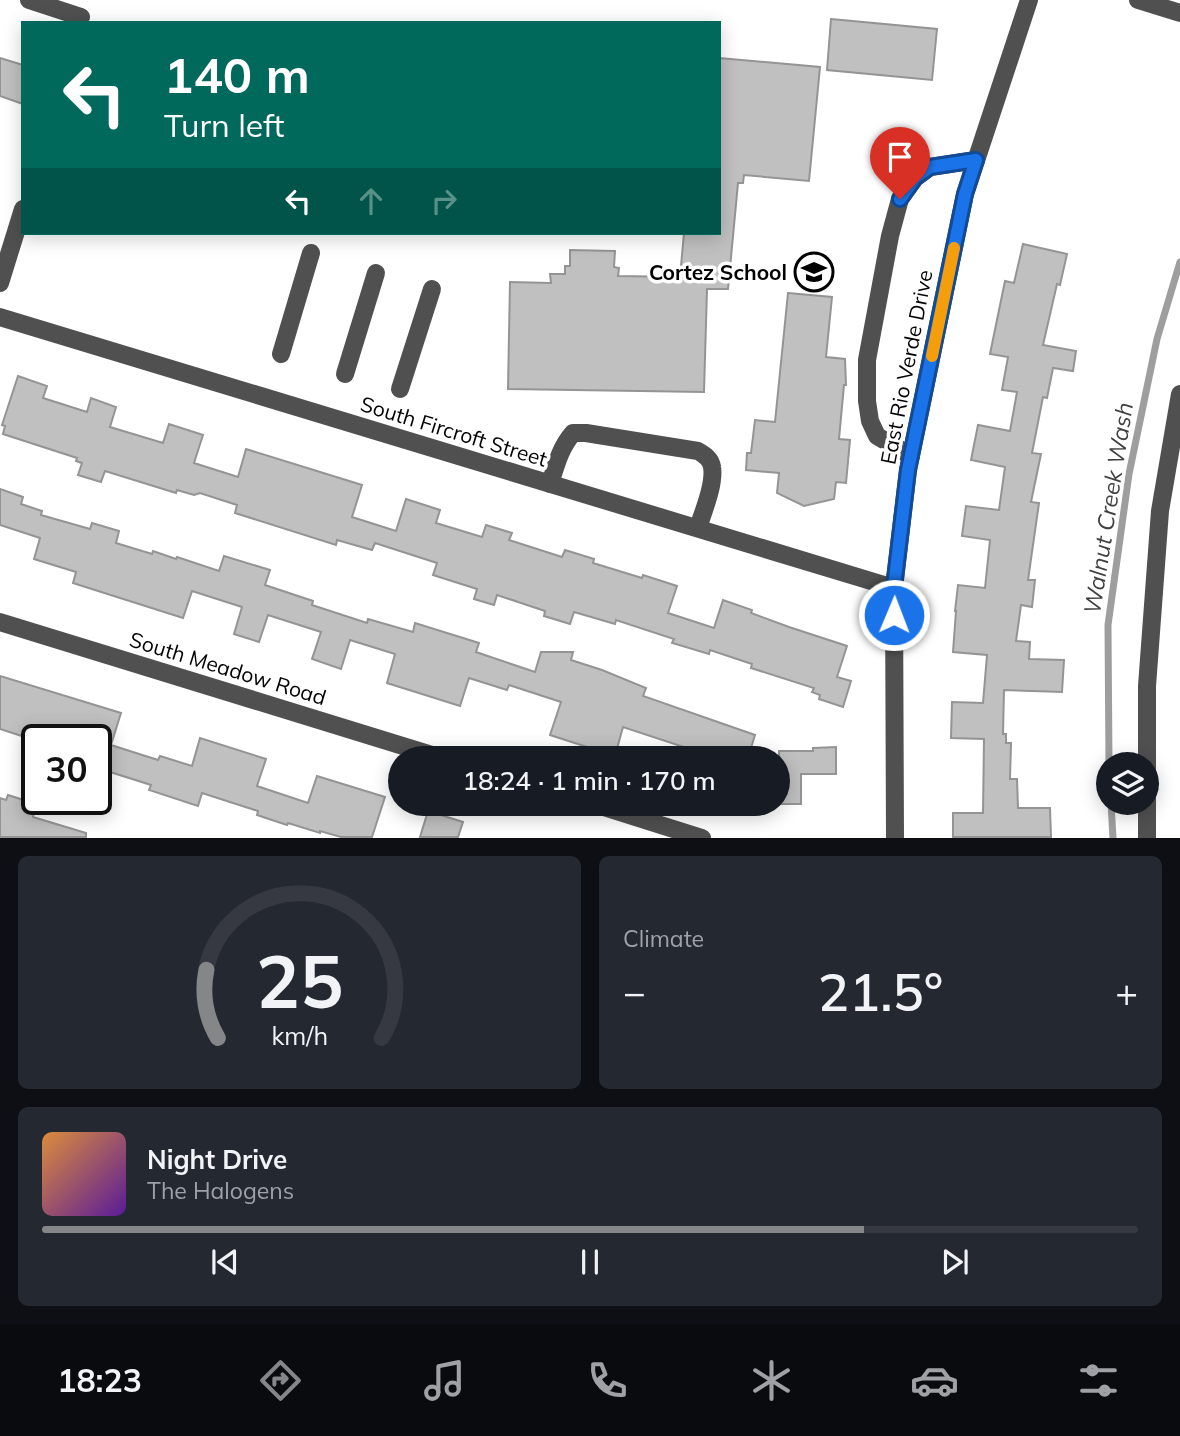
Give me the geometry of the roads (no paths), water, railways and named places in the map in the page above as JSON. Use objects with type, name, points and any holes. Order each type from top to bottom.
[{"type":"street","points":[[29,0],[83,13]]},
{"type":"street","name":"East Rio Verde Drive","points":[[895,838],[894,587],[911,456],[965,194],[1029,0]]},
{"type":"street","points":[[1138,0],[1180,13]]},
{"type":"street","points":[[911,456],[877,436],[870,421],[867,401],[867,360],[890,236],[900,199],[915,178],[930,167],[976,160]]},
{"type":"street","points":[[0,283],[21,215]]},
{"type":"street","points":[[281,354],[311,253]]},
{"type":"street","points":[[345,374],[376,273]]},
{"type":"street","points":[[400,389],[432,289]]},
{"type":"street","name":"South Fircroft Street","points":[[0,317],[894,587]]},
{"type":"street","points":[[1147,838],[1147,686],[1158,525],[1180,394]]},
{"type":"street","points":[[550,484],[558,455],[573,433],[698,451],[707,456],[712,466],[711,483],[698,528]]},
{"type":"street","name":"South Meadow Road","points":[[0,622],[403,746]]},
{"type":"street","points":[[632,816],[702,838]]},
{"type":"waterway","name":"Walnut Creek Wash","points":[[1109,752],[1108,625],[1129,474],[1157,339],[1180,262]]},
{"type":"waterway","name":"Walnut Creek Wash","points":[[1112,815],[1113,838]]},
{"type":"place","name":"Cortez School","points":[[814,272]]}]
